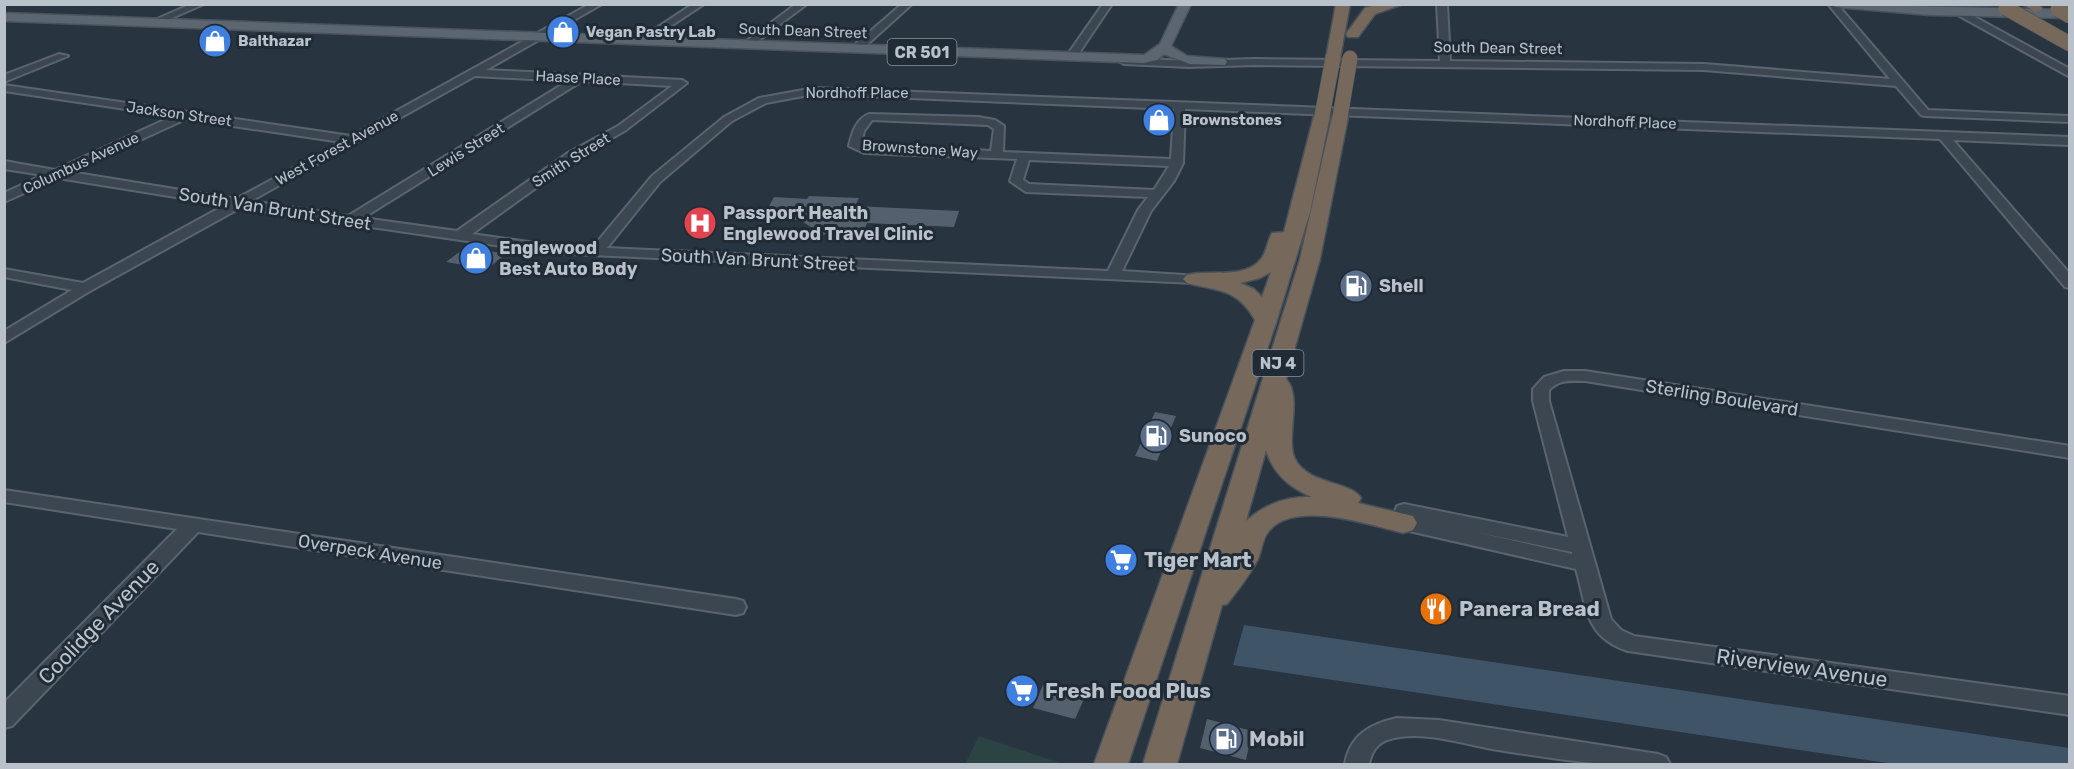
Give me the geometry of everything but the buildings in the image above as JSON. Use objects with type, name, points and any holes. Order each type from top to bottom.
[{"type":"highway","points":[[1353,34],[1370,11],[1397,4]]},
{"type":"highway","name":"NJ 4","points":[[1111,765],[1266,320],[1350,58],[1353,34],[1347,5]]},
{"type":"highway","name":"NJ 4","points":[[1160,765],[1193,660],[1315,238],[1331,116],[1333,57],[1347,5]]},
{"type":"highway","points":[[2018,7],[2070,28]]},
{"type":"highway","points":[[2018,7],[2070,35]]},
{"type":"highway","points":[[2018,7],[2070,44]]},
{"type":"highway","points":[[1194,279],[1243,275],[1264,266],[1271,259],[1281,233],[1300,212]]},
{"type":"highway","points":[[1194,279],[1245,291],[1253,296],[1266,320]]},
{"type":"highway","points":[[1278,365],[1281,422],[1278,447],[1281,458],[1289,469],[1304,483],[1326,493],[1404,517]]},
{"type":"highway","points":[[1206,613],[1242,562],[1255,529],[1280,510],[1296,507],[1328,507],[1404,517]]},
{"type":"main road","name":"CR 501","points":[[1164,47],[1185,4]]},
{"type":"main road","points":[[1836,4],[1959,12],[2062,11]]},
{"type":"main road","name":"South Dean Street","points":[[4,17],[1097,58],[1150,59],[1160,54],[1164,47]]},
{"type":"main road","points":[[1164,47],[1172,55],[1181,58],[1221,62]]},
{"type":"street","points":[[153,23],[200,4]]},
{"type":"street","name":"West Forest Avenue","points":[[4,338],[85,288],[598,4]]},
{"type":"street","points":[[642,41],[700,4]]},
{"type":"street","points":[[747,45],[803,4]]},
{"type":"street","points":[[856,49],[908,4]]},
{"type":"street","points":[[1071,57],[1108,4]]},
{"type":"street","points":[[1442,4],[1445,64]]},
{"type":"street","points":[[1832,4],[1925,113],[2070,119]]},
{"type":"street","points":[[1959,12],[2070,74]]},
{"type":"street","points":[[4,79],[63,56]]},
{"type":"street","name":"South Dean Street","points":[[1097,58],[1151,63],[1712,67],[1899,83]]},
{"type":"street","name":"Haase Place","points":[[479,70],[682,83]]},
{"type":"street","name":"Lewis Street","points":[[350,220],[579,78]]},
{"type":"street","name":"Smith Street","points":[[460,236],[572,156],[622,128],[682,83]]},
{"type":"street","name":"Jackson Street","points":[[4,88],[353,140]]},
{"type":"street","name":"Nordhoff Place","points":[[596,252],[642,194],[669,167],[728,119],[756,103],[796,93],[830,90],[1770,132],[2070,141]]},
{"type":"street","points":[[977,120],[986,97]]},
{"type":"street","points":[[1113,276],[1140,217],[1177,163],[1180,105]]},
{"type":"street","name":"Columbus Avenue","points":[[4,198],[188,114]]},
{"type":"street","name":"Brownstone Way","points":[[997,154],[1000,128],[977,120],[869,117],[858,131],[855,147],[1177,163]]},
{"type":"street","points":[[1943,136],[2070,284]]},
{"type":"street","points":[[1024,155],[1016,181],[1026,188],[1157,194]]},
{"type":"street","name":"South Van Brunt Street","points":[[4,165],[531,248],[1194,279]]},
{"type":"street","points":[[4,273],[85,288]]},
{"type":"street","name":"Sterling Boulevard","points":[[1583,555],[1541,396],[1544,384],[1558,377],[1590,377],[2070,452]]},
{"type":"street","name":"Overpeck Avenue","points":[[4,496],[736,607]]},
{"type":"street","points":[[1404,517],[1583,555]]},
{"type":"street","name":"Coolidge Avenue","points":[[4,719],[193,525]]},
{"type":"street","name":"Riverview Avenue","points":[[1583,555],[1604,626],[1612,636],[1627,642],[2070,706]]},
{"type":"street","points":[[1357,765],[1361,749],[1371,738],[1389,730],[1406,729],[1445,731],[1658,765]]},
{"type":"green space","points":[[979,736],[1063,764],[965,764]]},
{"type":"water","points":[[1244,625],[2069,748],[2069,764],[1894,764],[1233,665]]},
{"type":"place","name":"Vegan Pastry Lab","points":[[563,32]]},
{"type":"place","name":"Balthazar","points":[[215,41]]},
{"type":"place","name":"Brownstones","points":[[1159,120]]},
{"type":"place","name":"Passport Health Englewood Travel Clinic","points":[[700,223]]},
{"type":"place","name":"Englewood Best Auto Body","points":[[476,258]]},
{"type":"place","name":"Shell","points":[[1356,286]]},
{"type":"place","name":"Sunoco","points":[[1156,436]]},
{"type":"place","name":"Tiger Mart","points":[[1121,560]]},
{"type":"place","name":"Panera Bread","points":[[1436,609]]},
{"type":"place","name":"Fresh Food Plus","points":[[1022,691]]},
{"type":"place","name":"Mobil","points":[[1226,739]]}]
